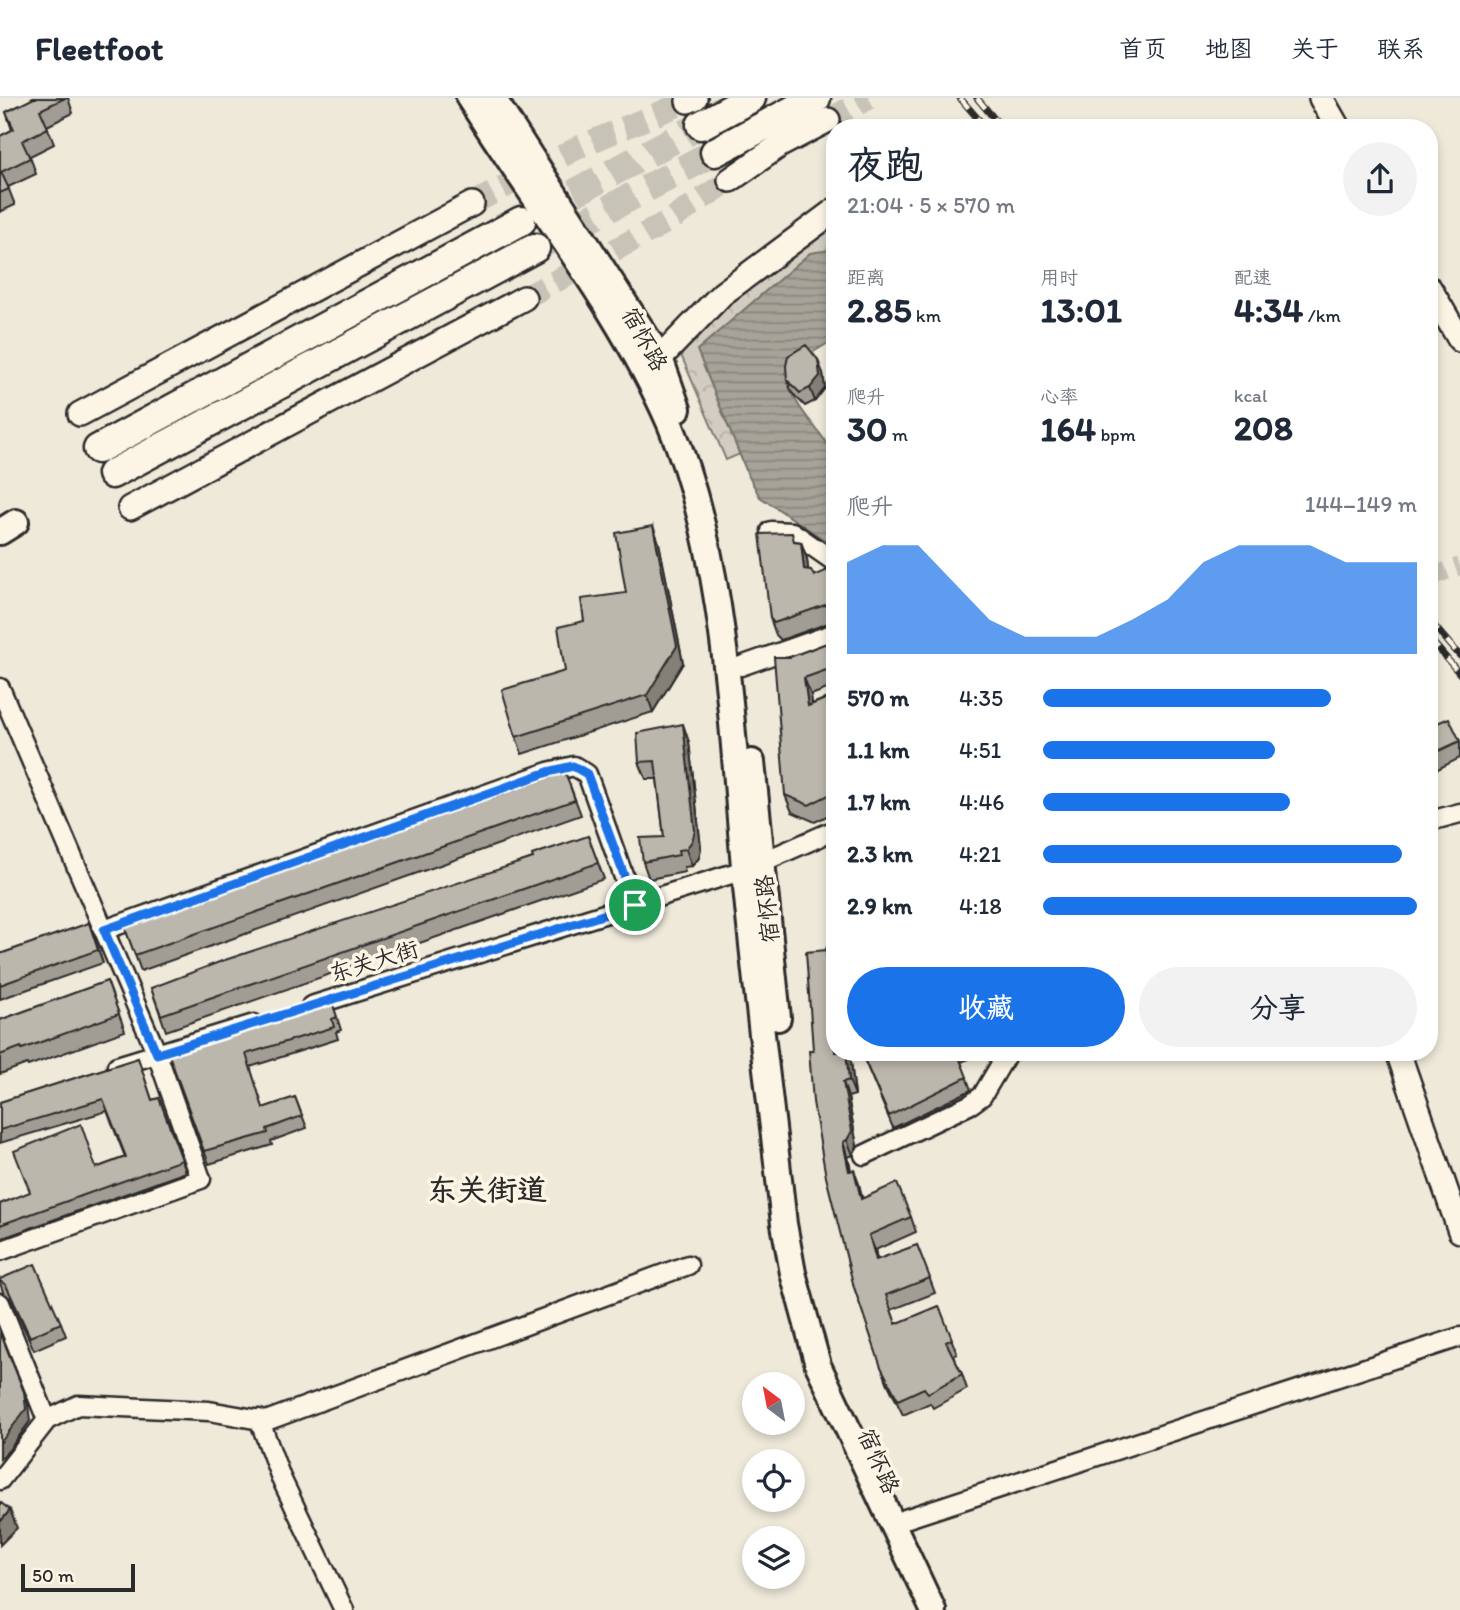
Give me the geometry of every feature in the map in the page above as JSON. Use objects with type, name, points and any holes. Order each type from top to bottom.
[{"type":"main road","points":[[694,108],[751,98]]},
{"type":"main road","points":[[482,101],[561,219]]},
{"type":"main road","points":[[715,152],[822,109]]},
{"type":"main road","name":"宿怀路","points":[[561,219],[660,358],[701,472],[720,542],[741,666],[753,866],[784,1224],[793,1273],[818,1365],[933,1610]]},
{"type":"main road","name":"宿怀路","points":[[561,219],[644,369],[670,426],[685,469],[705,543],[726,661],[798,1219],[834,1362],[905,1519],[951,1610]]},
{"type":"main road","points":[[98,449],[521,221]]},
{"type":"main road","points":[[112,474],[535,248]]},
{"type":"street","points":[[1321,98],[1333,119]]},
{"type":"street","points":[[730,180],[780,145],[822,109]]},
{"type":"street","points":[[80,414],[472,204]]},
{"type":"street","points":[[660,358],[722,294],[826,215]]},
{"type":"street","points":[[130,508],[524,298]]},
{"type":"street","points":[[1438,303],[1460,340]]},
{"type":"street","points":[[771,531],[792,532],[826,556]]},
{"type":"street","points":[[741,666],[826,636]]},
{"type":"street","points":[[0,688],[97,926],[157,1054],[201,1179],[0,1251]]},
{"type":"street","points":[[97,926],[548,772],[573,766],[587,774],[635,905]]},
{"type":"street","points":[[1438,819],[1460,813]]},
{"type":"street","name":"东关大街","points":[[297,1010],[753,866],[826,834]]},
{"type":"street","points":[[104,1070],[272,1018]]},
{"type":"street","points":[[864,1154],[971,1104],[982,1096],[1003,1061]]},
{"type":"street","points":[[1401,1061],[1460,1231]]},
{"type":"street","points":[[0,1480],[47,1420],[78,1405],[209,1411],[266,1421],[688,1265]]},
{"type":"street","points":[[0,1303],[47,1420]]},
{"type":"street","points":[[905,1519],[1460,1338]]},
{"type":"street","points":[[259,1419],[281,1478],[344,1610]]},
{"type":"green space","points":[[818,228],[826,231],[826,254],[727,419],[740,454],[726,460],[678,348],[706,315]]},
{"type":"shaded area","points":[[826,250],[826,344],[800,360],[788,374],[794,397],[826,442],[826,541],[760,497],[748,475],[697,350],[810,253]]},
{"type":"building","points":[[34,98],[65,98],[40,110],[48,128],[22,141],[30,158],[1,172],[9,189],[0,193],[0,136],[14,129],[6,112]]},
{"type":"building","points":[[806,345],[818,360],[820,376],[810,388],[800,393],[787,380],[786,366],[788,356]]},
{"type":"building","points":[[653,526],[677,646],[647,695],[516,737],[502,690],[565,671],[558,627],[584,621],[581,599],[626,593],[616,533]]},
{"type":"building","points":[[792,533],[794,541],[801,542],[804,569],[811,570],[814,576],[826,571],[826,605],[774,623],[770,618],[760,534]]},
{"type":"building","points":[[826,643],[826,670],[804,678],[808,706],[826,699],[826,796],[809,805],[785,795],[774,657],[790,657]]},
{"type":"building","points":[[1449,718],[1460,741],[1438,751],[1438,723]]},
{"type":"building","points":[[683,724],[695,831],[686,849],[678,850],[679,855],[643,862],[640,838],[664,837],[655,761],[639,762],[637,733]]},
{"type":"building","points":[[565,772],[575,800],[135,955],[125,928]]},
{"type":"building","points":[[588,836],[598,863],[161,1015],[151,988],[222,961],[533,858],[532,855]]},
{"type":"building","points":[[89,923],[98,950],[0,985],[0,954]]},
{"type":"building","points":[[826,950],[826,1061],[847,1061],[849,1080],[843,1082],[852,1131],[843,1142],[849,1171],[854,1170],[861,1199],[897,1183],[911,1217],[869,1235],[876,1260],[917,1245],[930,1278],[886,1295],[896,1324],[939,1306],[952,1339],[946,1342],[962,1374],[928,1393],[924,1388],[898,1400],[881,1367],[854,1287],[826,1177],[813,1102],[809,1050],[813,1050],[806,952]]},
{"type":"building","points":[[107,981],[119,1014],[0,1055],[0,1020]]},
{"type":"building","points":[[331,999],[337,1017],[332,1019],[334,1027],[246,1054],[263,1108],[295,1097],[302,1116],[267,1129],[268,1133],[204,1151],[168,1052]]},
{"type":"building","points":[[138,1058],[152,1100],[159,1098],[182,1160],[0,1225],[0,1204],[30,1192],[14,1151],[81,1124],[96,1168],[126,1157],[103,1099],[0,1130],[0,1102]]},
{"type":"building","points":[[865,1061],[961,1061],[967,1077],[889,1116]]},
{"type":"building","points":[[35,1264],[61,1323],[30,1337],[6,1285],[0,1279]]},
{"type":"building","points":[[0,1332],[24,1392],[26,1409],[0,1443]]},
{"type":"building","points":[[0,1502],[10,1510],[0,1522]]},
{"type":"tunnel","points":[[830,119],[869,98]]},
{"type":"tunnel","points":[[472,204],[581,146],[688,101]]},
{"type":"tunnel","points":[[537,213],[701,125]]},
{"type":"tunnel","points":[[535,248],[715,152]]},
{"type":"tunnel","points":[[524,298],[669,221],[730,180]]},
{"type":"tunnel","points":[[1438,574],[1460,566]]},
{"type":"railway","points":[[960,98],[978,119]]},
{"type":"railway","points":[[977,98],[994,119]]},
{"type":"railway","points":[[1438,630],[1460,656]]},
{"type":"railway","points":[[1438,648],[1460,674]]},
{"type":"district","name":"东关街道","points":[[487,1190]]},
{"type":"route","points":[[573,766],[587,774],[635,905],[157,1054],[104,930],[548,772],[573,766]]}]
